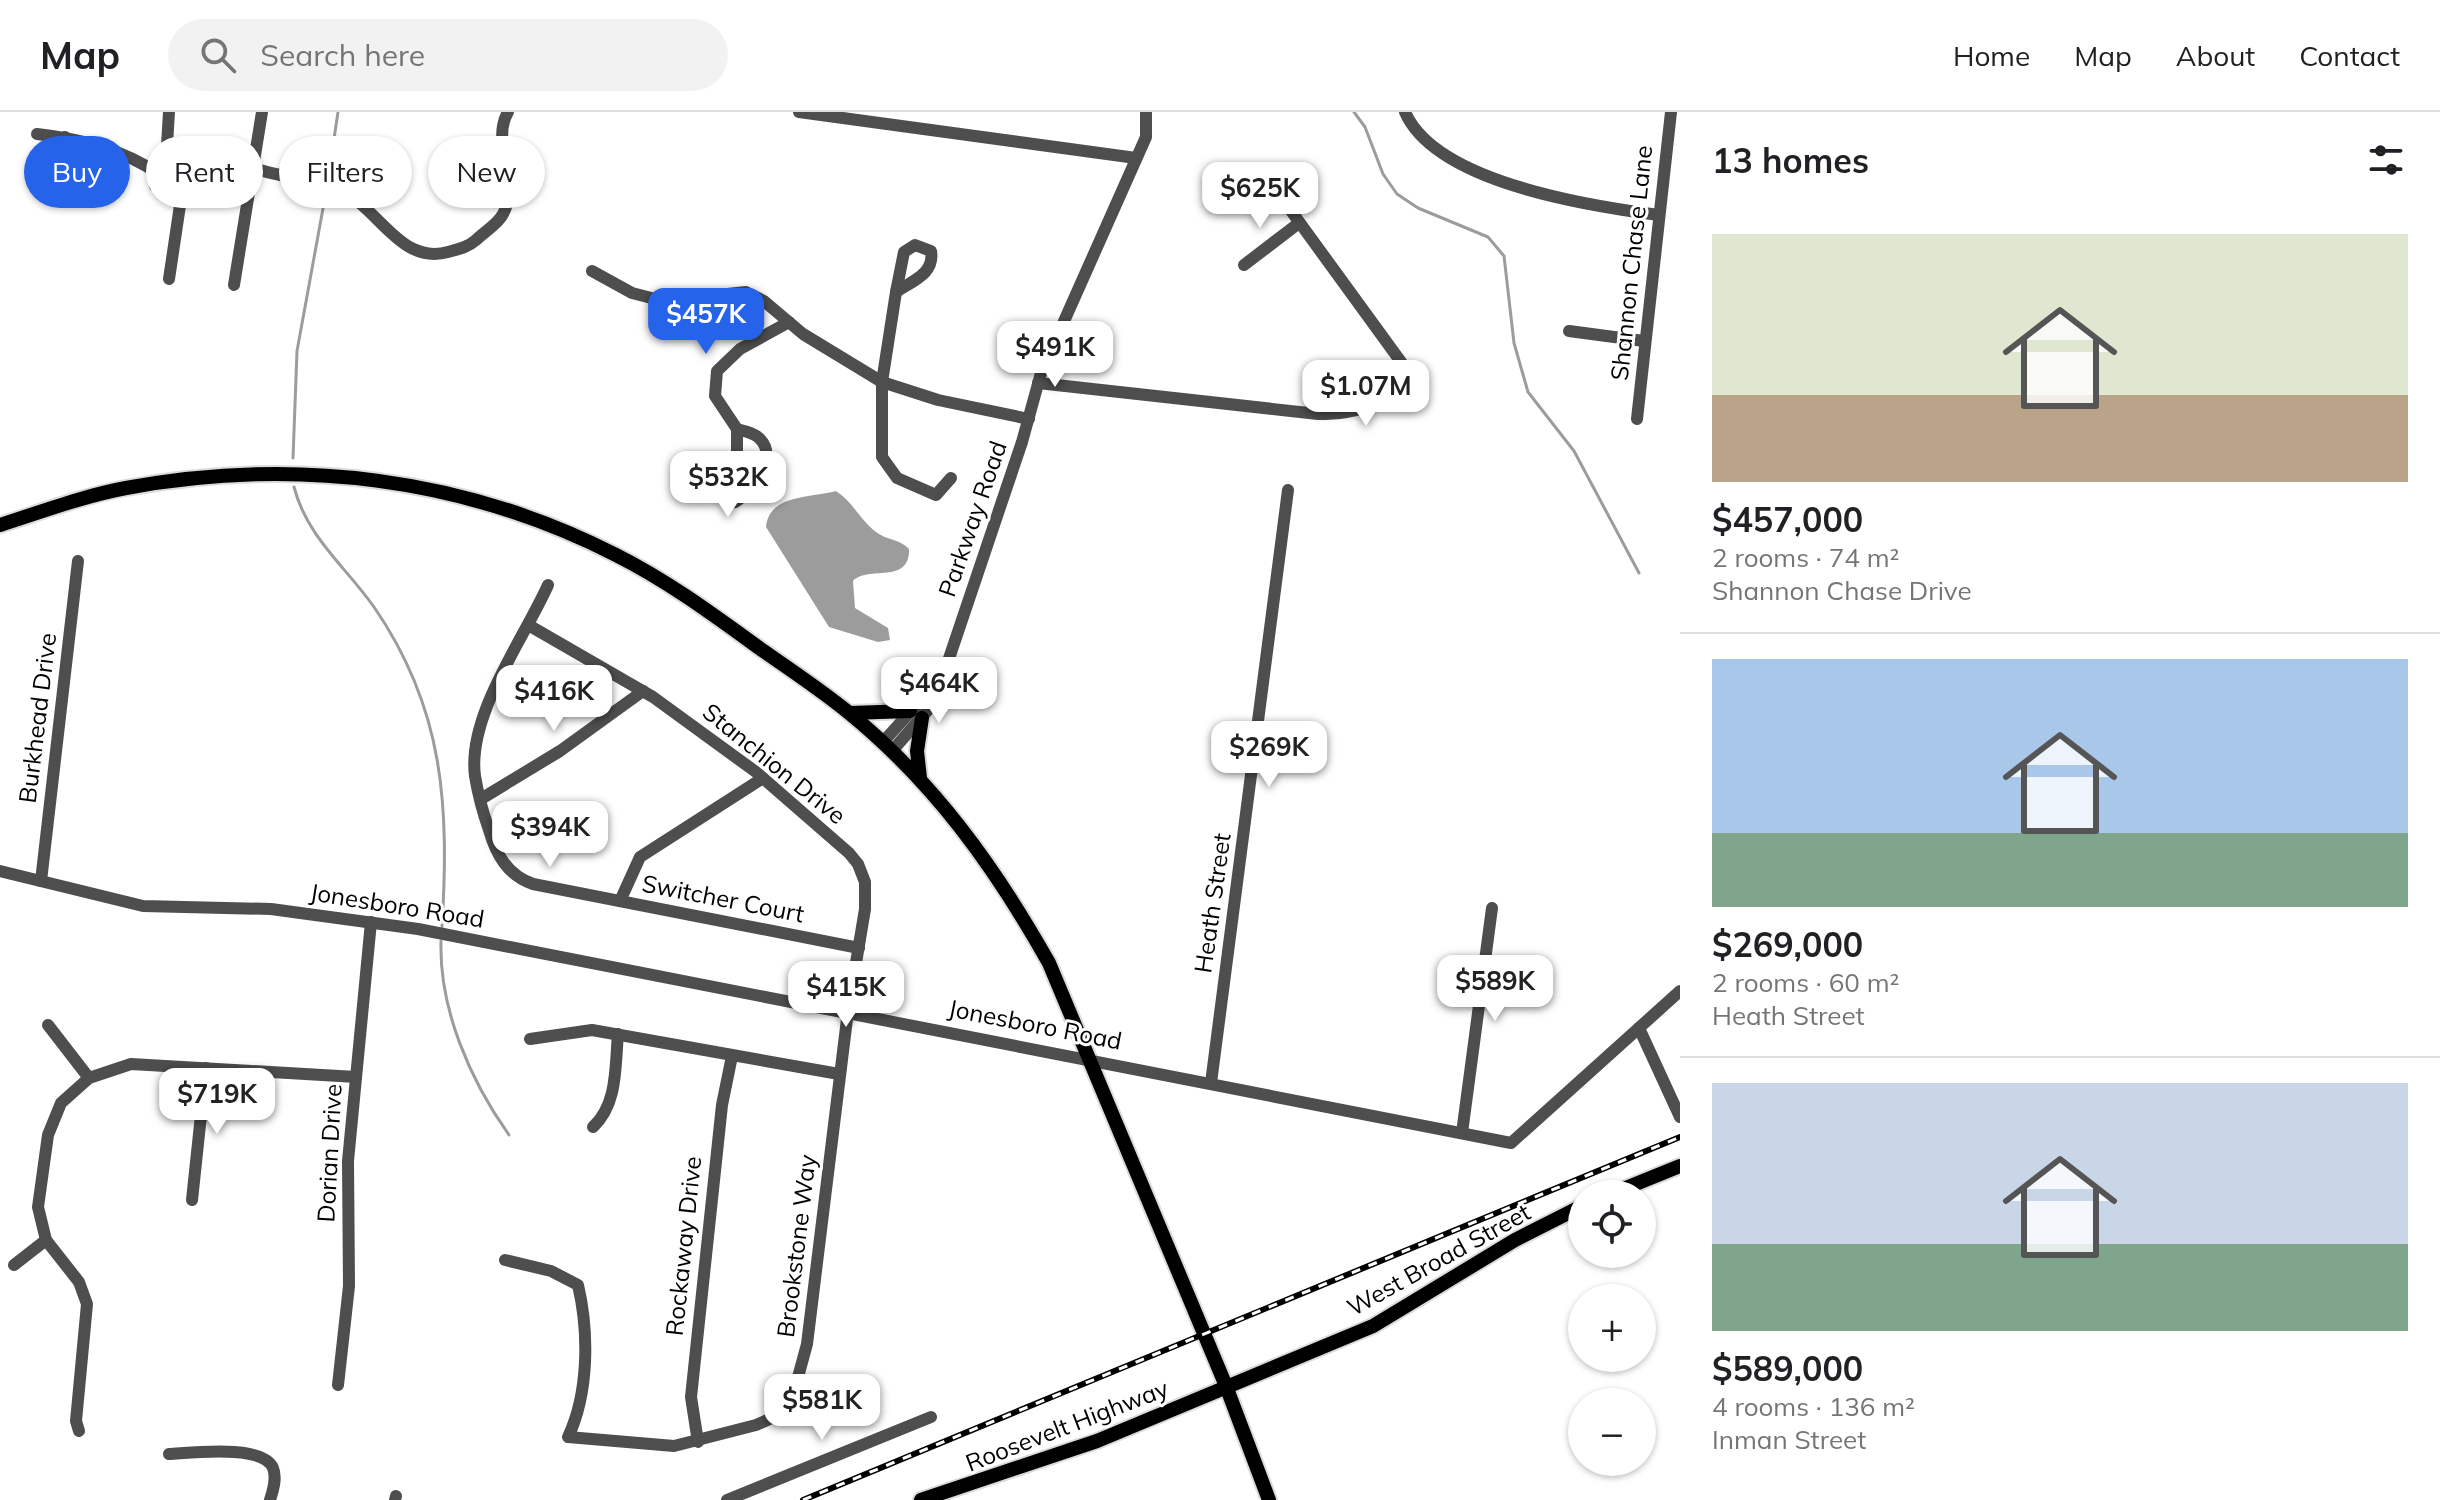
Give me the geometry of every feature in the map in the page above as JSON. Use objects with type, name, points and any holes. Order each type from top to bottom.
[{"type":"main road","points":[[0,525],[125,488],[234,474],[349,476],[425,487],[511,510],[617,555],[693,601],[850,713],[920,778],[971,838],[1016,904],[1049,963],[1226,1386],[1266,1484],[1269,1500]]},
{"type":"main road","points":[[850,713],[916,714],[920,778]]},
{"type":"main road","points":[[1646,1180],[1680,1166]]},
{"type":"main road","name":"West Broad Street","points":[[1226,1386],[1373,1326],[1515,1240],[1568,1213]]},
{"type":"main road","name":"Roosevelt Highway","points":[[921,1500],[1056,1456],[1226,1386]]},
{"type":"main road","points":[[1266,1484],[1279,1500]]},
{"type":"street","points":[[168,136],[169,112]]},
{"type":"street","points":[[258,136],[262,112]]},
{"type":"street","points":[[263,167],[341,191],[359,201],[402,242],[424,256],[444,254],[469,246],[503,215],[509,189],[501,136],[508,112]]},
{"type":"street","points":[[799,112],[1136,158]]},
{"type":"street","name":"Parkway Road","points":[[888,746],[945,674],[1038,383],[1136,158],[1148,127],[1146,112]]},
{"type":"street","points":[[1405,112],[1418,135],[1450,160],[1560,201],[1659,215]]},
{"type":"street","name":"Shannon Chase Lane","points":[[1637,419],[1671,112]]},
{"type":"street","points":[[37,134],[56,136]]},
{"type":"street","points":[[1038,383],[1318,414],[1353,414],[1385,397],[1412,377],[1273,186]]},
{"type":"street","points":[[169,279],[180,208]]},
{"type":"street","points":[[234,285],[246,208]]},
{"type":"street","points":[[1244,265],[1299,223]]},
{"type":"street","points":[[592,271],[632,293],[654,299],[746,292],[764,301],[789,322],[882,382],[1029,419]]},
{"type":"street","points":[[896,292],[882,382],[882,457],[897,478],[936,495],[951,478]]},
{"type":"street","points":[[737,429],[759,437],[765,446],[766,463],[744,497],[735,502],[728,495],[737,483],[737,429],[715,396],[717,371],[740,349],[789,322]]},
{"type":"street","points":[[1569,331],[1644,341]]},
{"type":"street","name":"Heath Street","points":[[1211,1083],[1288,490]]},
{"type":"street","name":"Burkhead Drive","points":[[41,881],[78,561]]},
{"type":"street","name":"Switcher Court","points":[[548,585],[530,626],[492,693],[476,758],[475,775],[495,850],[515,875],[533,884],[859,948]]},
{"type":"street","name":"Stanchion Drive","points":[[530,626],[643,691],[763,778],[858,864],[867,898],[848,1011]]},
{"type":"street","points":[[481,799],[560,751],[643,691]]},
{"type":"street","points":[[620,901],[640,857],[763,778]]},
{"type":"street","name":"Jonesboro Road","points":[[0,871],[143,906],[271,909],[371,922],[848,1011],[1511,1143],[1639,1028]]},
{"type":"street","points":[[1462,1133],[1492,908]]},
{"type":"street","name":"Dorian Drive","points":[[338,1385],[349,1286],[348,1161],[371,922]]},
{"type":"street","points":[[1680,991],[1639,1028],[1680,1117]]},
{"type":"street","name":"Brookstone Way","points":[[505,1260],[551,1271],[578,1285],[586,1331],[577,1420],[568,1437],[674,1446],[698,1442],[774,1417],[791,1403],[807,1344],[848,1011]]},
{"type":"street","points":[[48,1025],[89,1078]]},
{"type":"street","points":[[530,1039],[592,1030],[839,1074]]},
{"type":"street","points":[[593,1127],[606,1115],[612,1096],[618,1034]]},
{"type":"street","name":"Rockaway Drive","points":[[698,1442],[691,1397],[722,1105],[732,1056]]},
{"type":"street","points":[[79,1431],[76,1421],[87,1304],[79,1282],[46,1240],[38,1207],[48,1135],[61,1103],[89,1078],[131,1064],[356,1077]]},
{"type":"street","points":[[192,1200],[206,1068]]},
{"type":"street","points":[[14,1265],[46,1240]]},
{"type":"street","points":[[727,1500],[931,1417]]},
{"type":"street","points":[[169,1454],[229,1452],[263,1458],[273,1467],[275,1474],[270,1500]]},
{"type":"shaded area","points":[[836,491],[876,532],[909,549],[903,567],[896,571],[868,574],[853,581],[855,608],[888,628],[890,640],[878,642],[829,627],[766,527],[769,516],[783,503]]},
{"type":"waterway","points":[[334,136],[338,112]]},
{"type":"waterway","points":[[1354,112],[1365,127],[1383,174],[1397,194],[1418,208],[1488,237],[1504,256],[1514,343],[1528,392],[1574,451],[1639,573]]},
{"type":"waterway","points":[[293,458],[297,351],[323,208]]},
{"type":"waterway","points":[[294,487],[317,536],[374,607],[398,645],[429,722],[442,800],[442,927]]},
{"type":"waterway","points":[[441,941],[445,992],[451,1018],[470,1067],[509,1135]]},
{"type":"railway","points":[[803,1500],[1680,1137]]}]
